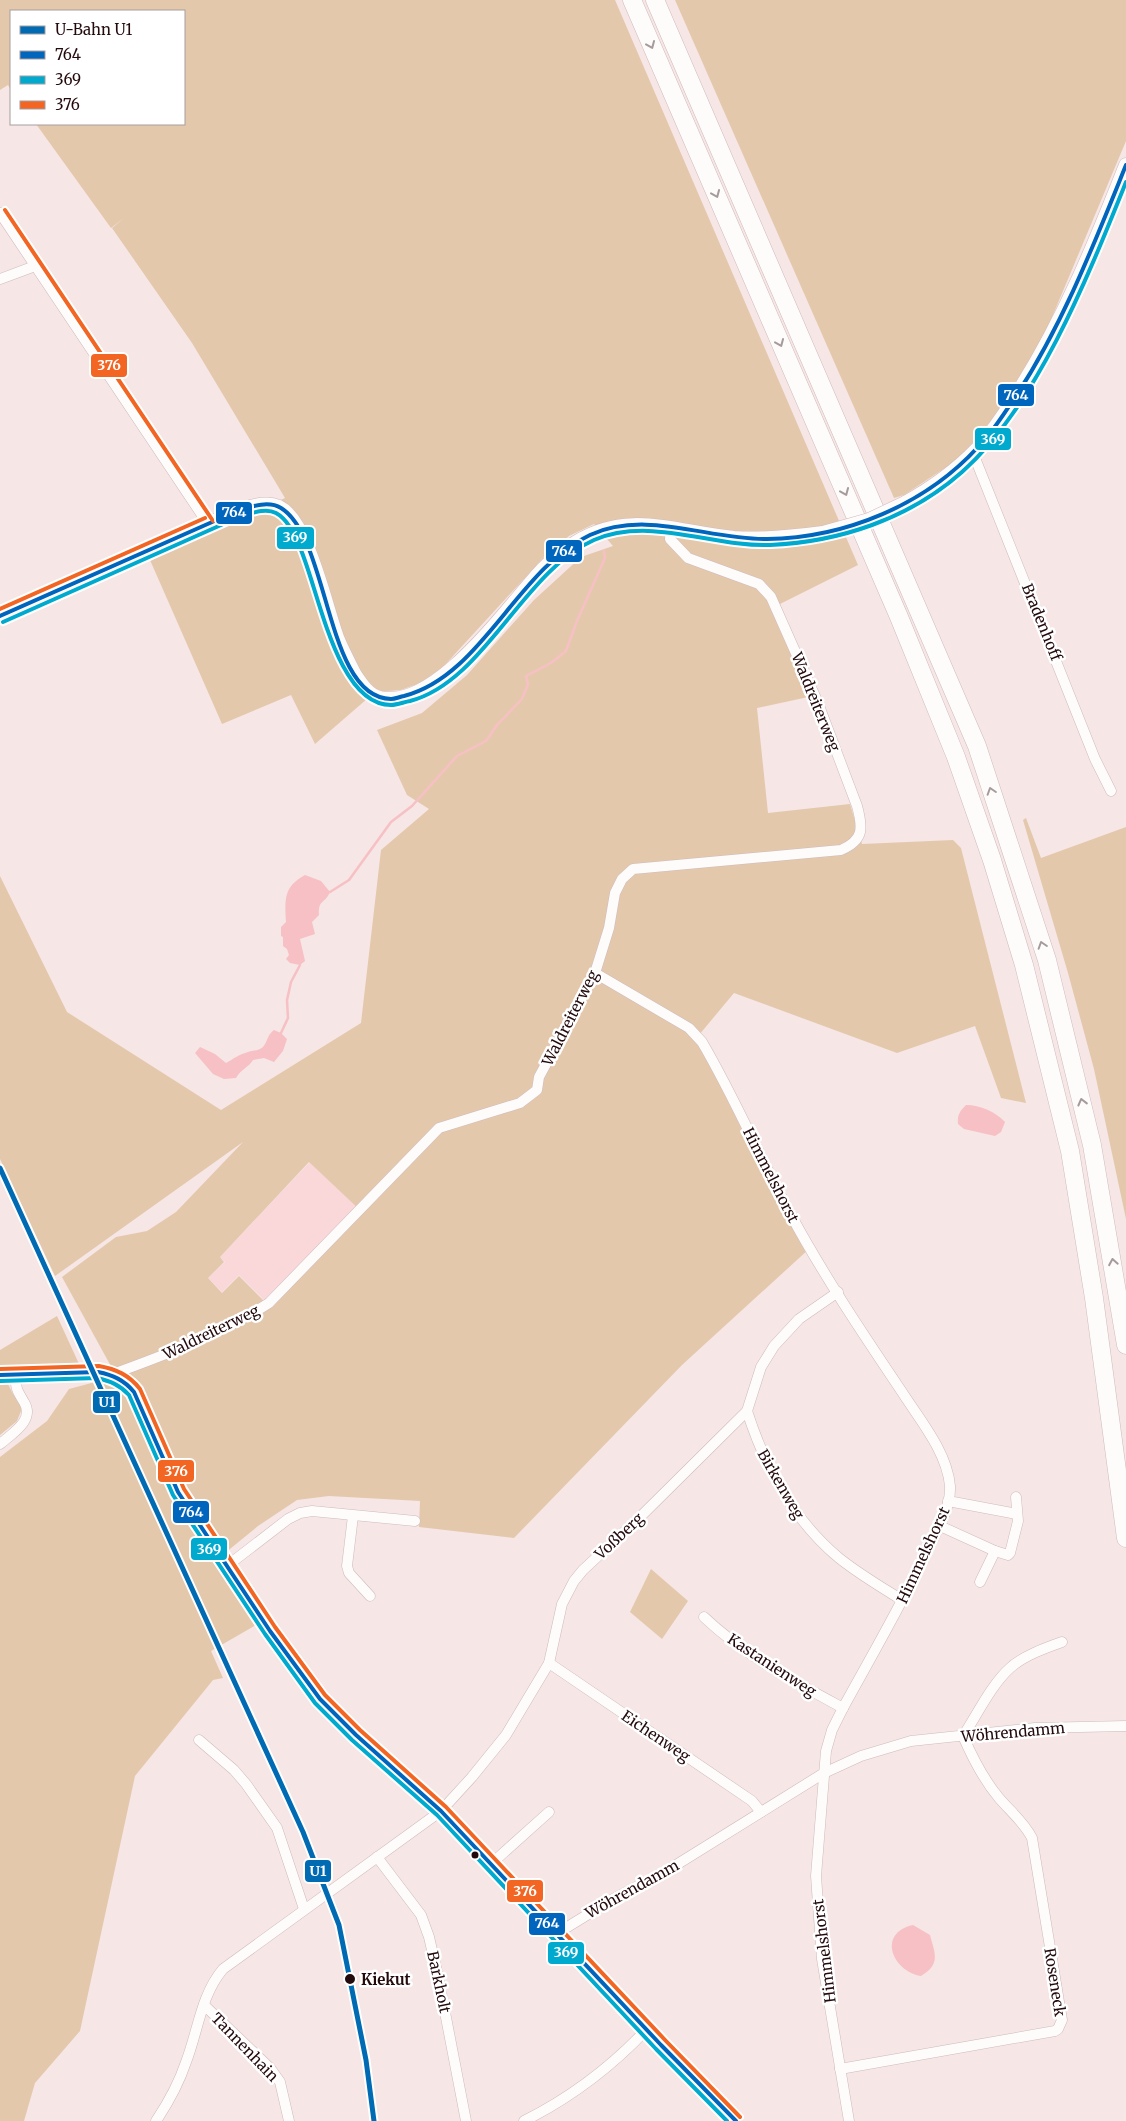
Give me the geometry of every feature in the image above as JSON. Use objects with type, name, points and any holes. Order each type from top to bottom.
[{"type":"highway","points":[[632,0],[899,617],[956,757],[992,860],[1026,974],[1070,1151],[1094,1298],[1126,1538]]},
{"type":"highway","points":[[654,0],[977,746],[1047,960],[1092,1145],[1126,1345]]},
{"type":"main road","points":[[0,616],[208,524],[255,506],[269,504],[285,511],[291,516],[303,536],[338,640],[358,678],[374,696],[392,699],[408,696],[424,689],[458,665],[542,570],[556,557],[592,534],[635,524],[671,527],[741,538],[787,538],[823,533],[869,520],[905,503],[936,484],[973,452],[1009,407],[1046,347],[1075,285],[1126,165]]},
{"type":"street","points":[[0,213],[208,524]]},
{"type":"street","points":[[0,279],[35,266]]},
{"type":"street","name":"Bradenhoff","points":[[973,452],[1095,759],[1111,791]]},
{"type":"street","name":"Waldreiterweg","points":[[110,1375],[181,1348],[240,1321],[269,1303],[439,1128],[520,1103],[537,1090],[539,1077],[595,973],[609,928],[615,894],[622,878],[633,869],[841,850],[853,845],[860,835],[861,822],[857,806],[818,703],[771,597],[759,584],[688,558],[670,539],[671,527]]},
{"type":"street","name":"Himmelshorst","points":[[595,973],[689,1028],[702,1042],[790,1214],[937,1448],[943,1460],[950,1487],[948,1502],[940,1526],[843,1708],[832,1730],[828,1744],[816,1876],[822,1959],[849,2121]]},
{"type":"street","name":"Voßberg","points":[[157,2121],[186,2063],[208,1990],[222,1969],[441,1811],[472,1777],[506,1735],[549,1663],[562,1604],[578,1575],[746,1411],[760,1367],[774,1346],[799,1319],[838,1292]]},
{"type":"street","points":[[0,1375],[16,1377],[100,1371],[122,1379],[134,1392],[178,1492],[270,1631],[320,1699],[362,1740],[441,1811],[646,2030],[736,2121]]},
{"type":"street","points":[[0,1444],[25,1422],[28,1414],[27,1407],[15,1387],[16,1377]]},
{"type":"street","name":"Birkenweg","points":[[746,1411],[768,1467],[801,1520],[840,1558],[902,1600]]},
{"type":"street","points":[[940,1526],[1005,1555],[1010,1553],[1018,1521],[1016,1497]]},
{"type":"street","points":[[948,1502],[1017,1514]]},
{"type":"street","points":[[227,1566],[288,1518],[300,1513],[312,1511],[415,1521]]},
{"type":"street","points":[[353,1516],[347,1566],[349,1573],[370,1596]]},
{"type":"street","points":[[980,1582],[995,1551]]},
{"type":"street","name":"Kastanienweg","points":[[704,1617],[742,1647],[803,1687],[843,1708]]},
{"type":"street","points":[[963,1736],[1010,1668],[1027,1657],[1062,1642]]},
{"type":"street","name":"Eichenweg","points":[[549,1663],[752,1801],[761,1812]]},
{"type":"street","name":"Wöhrendamm","points":[[556,1934],[613,1899],[668,1870],[824,1773],[860,1756],[911,1741],[1035,1728],[1122,1726]]},
{"type":"street","name":"Roseneck","points":[[840,2070],[1055,2031],[1061,2025],[1062,2020],[1032,1838],[990,1787],[972,1759],[963,1736]]},
{"type":"street","points":[[199,1740],[240,1777],[277,1828],[307,1906]]},
{"type":"street","points":[[491,1864],[549,1812]]},
{"type":"street","name":"Barkholt","points":[[377,1858],[421,1916],[426,1926],[438,1976],[466,2121]]},
{"type":"street","name":"Tannenhain","points":[[204,2005],[270,2068],[280,2082],[289,2121]]},
{"type":"street","points":[[524,2121],[559,2102],[597,2075],[619,2058],[646,2030]]},
{"type":"shaded area","points":[[0,0],[615,0],[858,565],[780,604],[813,696],[757,708],[768,813],[850,804],[862,844],[953,840],[961,848],[1026,1103],[1001,1098],[975,1026],[897,1053],[734,993],[699,1035],[809,1249],[682,1365],[514,1538],[419,1527],[420,1501],[329,1496],[297,1500],[258,1526],[225,1553],[224,1566],[261,1622],[211,1651],[223,1678],[213,1680],[135,1776],[80,2031],[35,2083],[24,2121],[0,2121],[0,1457],[47,1421],[69,1389],[114,1377],[242,1324],[362,1212],[309,1162],[220,1257],[224,1262],[208,1278],[222,1293],[239,1276],[265,1302],[231,1322],[113,1370],[62,1277],[116,1237],[147,1231],[176,1212],[243,1142],[55,1276],[0,1159],[0,876],[67,1012],[221,1110],[361,1023],[381,850],[429,809],[407,795],[377,730],[422,713],[467,675],[534,600],[581,557],[613,546],[594,524],[569,536],[546,555],[442,668],[420,683],[401,690],[375,692],[315,744],[291,695],[222,724],[150,560],[285,498],[192,343],[112,228],[124,218],[111,228],[37,125],[185,125],[185,10],[10,10],[10,88],[8,85],[0,90]]},
{"type":"shaded area","points":[[675,0],[1126,0],[1126,141],[1042,341],[1005,404],[960,458],[904,495],[894,498]]},
{"type":"shaded area","points":[[1026,818],[1041,858],[1126,827],[1126,1219],[1094,1069],[1023,820]]},
{"type":"shaded area","points":[[305,875],[321,881],[330,892],[320,906],[319,915],[312,922],[315,934],[300,939],[305,961],[300,965],[290,963],[286,959],[289,955],[287,949],[283,946],[281,927],[286,922],[285,907],[289,889]]},
{"type":"shaded area","points":[[274,1030],[281,1033],[287,1039],[283,1051],[274,1062],[264,1058],[253,1060],[236,1078],[224,1079],[213,1074],[195,1053],[200,1047],[215,1054],[226,1063],[242,1054],[261,1048]]},
{"type":"shaded area","points":[[966,1105],[982,1108],[997,1115],[1005,1122],[1001,1132],[995,1136],[964,1129],[958,1124],[958,1118]]},
{"type":"shaded area","points":[[310,1162],[357,1207],[265,1301],[239,1275],[222,1292],[208,1278],[225,1262],[220,1257]]},
{"type":"shaded area","points":[[57,1316],[80,1366],[47,1370],[0,1368],[0,1350]]},
{"type":"shaded area","points":[[0,1381],[7,1382],[13,1394],[23,1406],[17,1421],[0,1435]]},
{"type":"shaded area","points":[[651,1569],[688,1601],[662,1639],[630,1612]]},
{"type":"shaded area","points":[[913,1925],[930,1935],[935,1953],[932,1967],[921,1976],[911,1973],[902,1967],[896,1960],[893,1952],[892,1943],[895,1936],[902,1929]]},
{"type":"waterway","points":[[330,892],[349,880],[391,822],[412,806],[457,756],[486,741],[497,725],[522,699],[528,684],[526,676],[551,663],[566,651],[605,558],[604,551]]},
{"type":"waterway","points":[[281,1033],[288,1018],[287,1000],[291,982],[300,965]]},
{"type":"metro line","name":"U1","points":[[0,1168],[303,1832],[339,1925],[366,2060],[374,2121]]},
{"type":"transit line","name":"764","points":[[0,616],[237,511],[265,504],[276,506],[281,508],[297,525],[310,550],[340,646],[353,673],[369,692],[393,699],[431,685],[456,667],[478,645],[541,572],[564,551],[590,535],[611,528],[655,525],[745,538],[796,537],[854,525],[882,514],[934,486],[957,468],[998,422],[1049,341],[1090,254],[1126,165]]},
{"type":"transit line","name":"369","points":[[3,622],[239,517],[258,512],[272,511],[283,519],[296,539],[321,612],[342,665],[356,685],[372,700],[393,705],[410,701],[436,690],[460,672],[482,650],[546,576],[569,555],[594,540],[615,533],[637,531],[681,534],[726,542],[770,545],[822,539],[872,525],[896,515],[941,489],[962,472],[989,444],[1014,412],[1037,375],[1078,297],[1126,182]]},
{"type":"transit line","name":"376","points":[[5,210],[213,521]]},
{"type":"transit line","name":"376","points":[[0,609],[205,518]]},
{"type":"transit line","name":"376","points":[[0,1369],[99,1366],[122,1373],[136,1384],[140,1389],[184,1489],[275,1627],[325,1695],[360,1730],[446,1807],[740,2117]]},
{"type":"transit line","name":"764","points":[[0,1375],[98,1372],[118,1379],[134,1392],[178,1492],[270,1631],[320,1699],[356,1735],[441,1811],[661,2045],[736,2121]]},
{"type":"transit line","name":"369","points":[[0,1381],[97,1378],[115,1384],[129,1395],[173,1495],[265,1634],[315,1703],[352,1740],[437,1815],[656,2049],[727,2121]]},
{"type":"place","name":"Kiekut","points":[[350,1979]]}]
